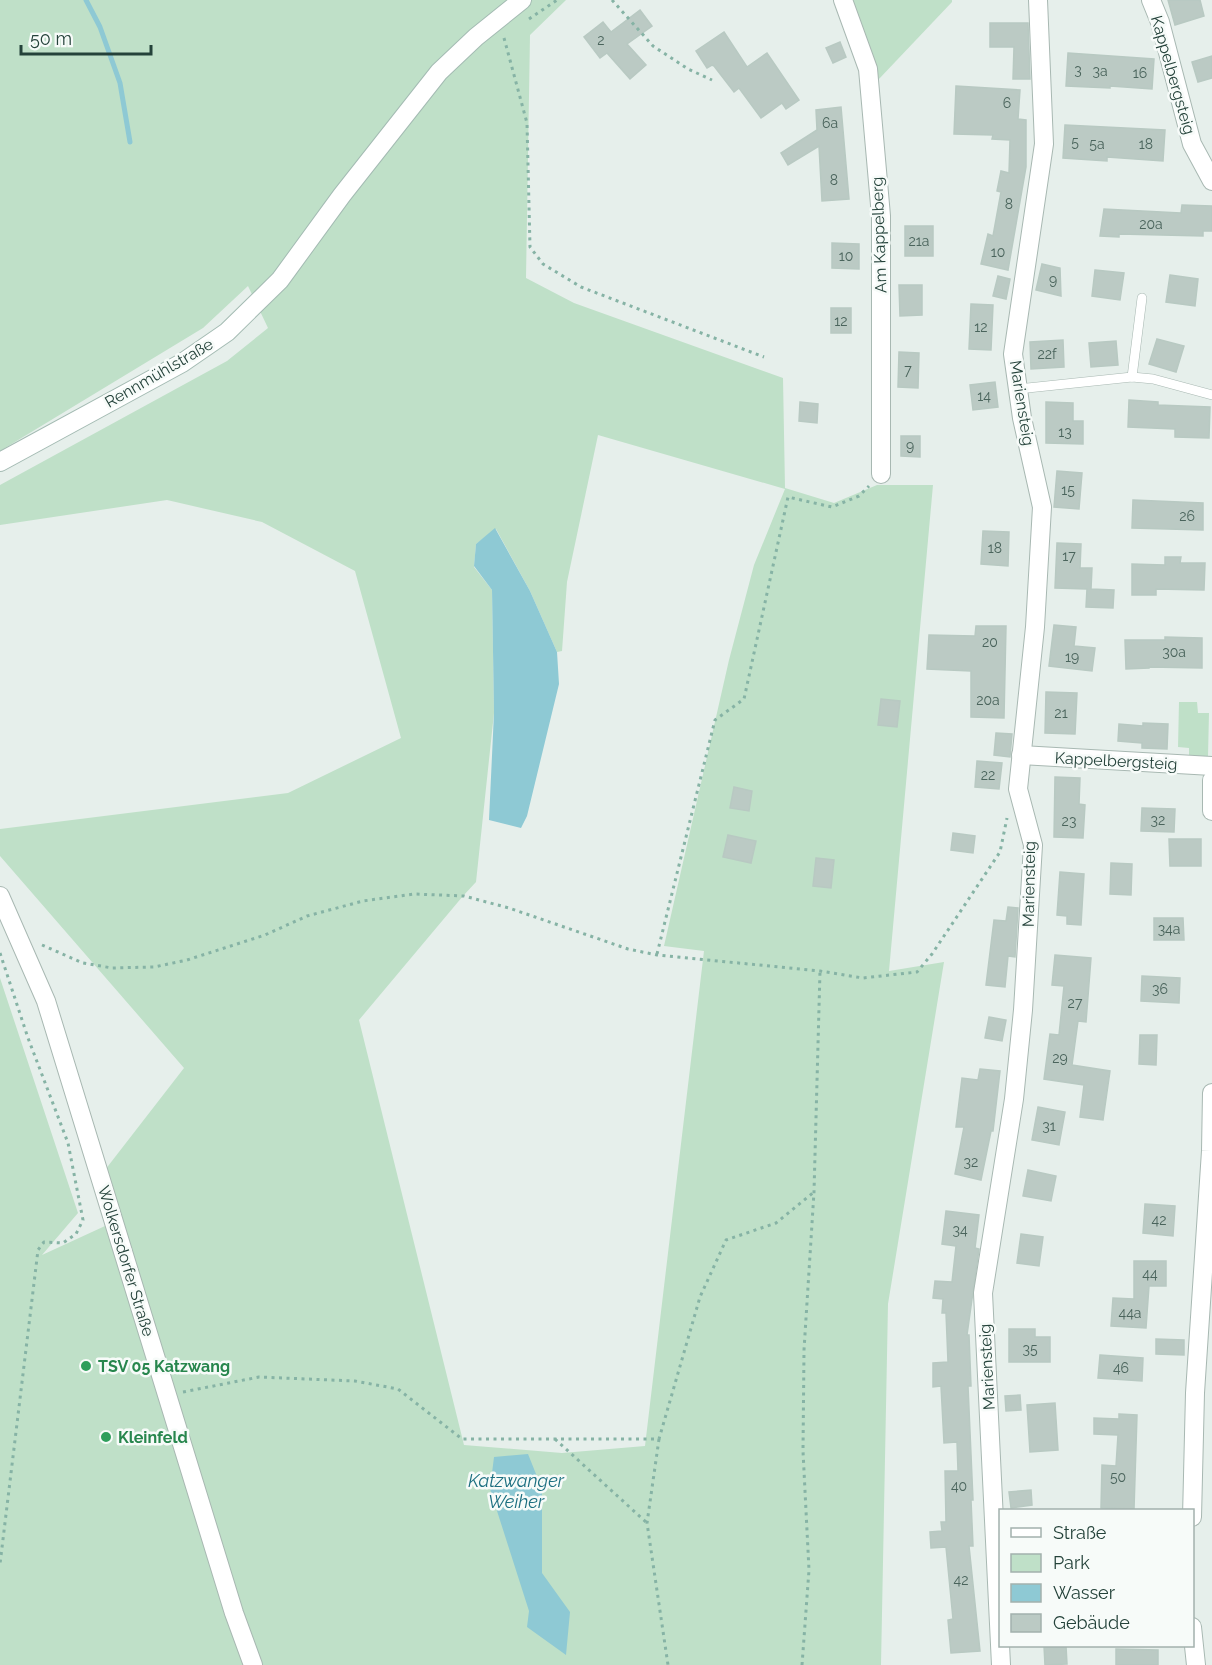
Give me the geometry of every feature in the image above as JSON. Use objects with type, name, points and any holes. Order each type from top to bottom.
[{"type":"street","name":"Rennmühlstraße","points":[[0,462],[182,363],[227,332],[280,280],[404,114],[440,72],[522,0]]},
{"type":"street","name":"Am Kappelberg","points":[[843,0],[868,69],[880,205],[881,474]]},
{"type":"street","name":"Mariensteig","points":[[999,1624],[983,1293],[1014,1099],[1023,1010],[1033,845],[1018,789],[1035,627],[1042,507],[1022,418],[1013,354],[1044,144],[1038,0]]},
{"type":"street","name":"Kappelbergsteig","points":[[1151,0],[1160,22],[1192,144],[1212,181]]},
{"type":"street","name":"Kappelbergsteig","points":[[1021,755],[1212,766]]},
{"type":"street","points":[[1212,780],[1212,811]]},
{"type":"street","name":"Wolkersdorfer Straße","points":[[0,896],[46,1001],[234,1613],[253,1665]]},
{"type":"street","points":[[1193,1509],[1204,1393],[1212,1093]]},
{"type":"street","points":[[1194,1646],[1196,1665]]},
{"type":"street","name":"Mariensteig","points":[[1000,1647],[1001,1665]]},
{"type":"lane","points":[[1132,376],[1142,297]]},
{"type":"lane","points":[[1018,389],[1132,376],[1153,379],[1212,395]]},
{"type":"path","points":[[612,0],[653,46],[688,69],[712,80]]},
{"type":"path","points":[[498,19],[510,55],[527,123],[530,247],[543,264],[581,286],[764,357]]},
{"type":"path","points":[[657,955],[715,720],[744,699],[788,497],[832,507],[859,496],[881,474]]},
{"type":"path","points":[[18,936],[83,963],[112,968],[154,967],[188,960],[254,939],[318,913],[363,901],[424,894],[464,896],[565,926],[628,949],[657,955],[820,971],[863,978],[917,972],[932,954],[1000,852],[1009,811],[1018,789]]},
{"type":"path","points":[[0,953],[28,1038],[68,1143],[83,1220],[76,1234],[63,1243],[44,1242],[38,1250],[0,1564]]},
{"type":"path","points":[[802,1665],[809,1570],[803,1451],[804,1350],[814,1192],[820,971]]},
{"type":"path","points":[[668,1665],[647,1523],[659,1439],[700,1297],[726,1240],[776,1224],[814,1192]]},
{"type":"path","points":[[167,1395],[259,1377],[355,1381],[398,1389],[462,1439],[659,1439]]},
{"type":"path","points":[[555,1439],[647,1523]]},
{"type":"green space","points":[[0,0],[566,0],[530,35],[526,278],[574,303],[783,378],[785,488],[834,503],[877,485],[933,485],[889,971],[944,962],[888,1304],[881,1665],[0,1665],[0,978],[78,1213],[42,1255],[105,1226],[98,1179],[184,1068],[0,856],[0,829],[288,793],[401,738],[355,571],[262,522],[167,500],[0,525],[0,485],[227,361],[268,328],[248,286],[203,328],[0,451]],"holes":[[[598,435],[785,489],[754,565],[729,660],[664,946],[704,951],[645,1446],[562,1453],[464,1445],[359,1020],[476,882],[494,713],[492,590],[474,567],[476,544],[496,529],[530,591],[557,652],[562,651],[567,582]]]},
{"type":"green space","points":[[851,0],[952,0],[952,2],[878,80]]},
{"type":"green space","points":[[1179,702],[1197,702],[1198,713],[1209,713],[1208,756],[1189,760],[1189,748],[1178,747]]},
{"type":"water","points":[[495,528],[530,591],[557,652],[559,684],[527,816],[521,828],[489,820],[494,713],[492,590],[474,566],[476,544]]},
{"type":"water","name":"Katzwanger Weiher","points":[[528,1454],[542,1489],[542,1573],[570,1612],[566,1655],[527,1627],[529,1611],[490,1489],[494,1457]]},
{"type":"building","points":[[1168,0],[1200,0],[1204,16],[1175,25]]},
{"type":"building","points":[[640,10],[652,26],[627,44],[646,65],[630,79],[607,53],[600,58],[584,37],[603,22],[611,32]]},
{"type":"building","points":[[990,23],[1028,23],[1030,79],[1013,79],[1014,47],[990,47]]},
{"type":"building","points":[[724,32],[747,67],[767,53],[799,100],[786,109],[782,103],[761,118],[739,88],[734,92],[714,66],[707,68],[696,51]]},
{"type":"building","points":[[840,42],[846,57],[833,63],[826,48]]},
{"type":"building","points":[[1068,53],[1154,59],[1152,89],[1066,86]]},
{"type":"building","points":[[1212,56],[1212,78],[1198,82],[1192,62]]},
{"type":"building","points":[[956,86],[1020,90],[1018,119],[1026,120],[1026,167],[1008,270],[981,264],[988,234],[993,236],[1001,192],[997,191],[1001,171],[1009,173],[1010,140],[992,139],[993,135],[954,134]]},
{"type":"building","points":[[841,107],[849,199],[822,201],[819,146],[788,165],[781,153],[817,130],[816,110]]},
{"type":"building","points":[[1065,125],[1165,130],[1163,161],[1107,157],[1107,161],[1063,158]]},
{"type":"building","points":[[1182,205],[1212,206],[1212,231],[1203,231],[1203,236],[1119,234],[1119,237],[1100,236],[1104,209],[1181,213]]},
{"type":"building","points":[[905,226],[933,226],[933,256],[905,256]]},
{"type":"building","points":[[832,243],[859,244],[859,269],[832,268]]},
{"type":"building","points":[[1042,264],[1060,268],[1061,296],[1036,290]]},
{"type":"building","points":[[1095,270],[1124,273],[1120,300],[1092,296]]},
{"type":"building","points":[[1170,275],[1198,279],[1195,306],[1166,302]]},
{"type":"building","points":[[998,276],[1010,279],[1006,299],[993,296]]},
{"type":"building","points":[[899,285],[922,285],[922,315],[900,316]]},
{"type":"building","points":[[971,304],[993,305],[991,350],[969,349]]},
{"type":"building","points":[[831,308],[851,308],[851,333],[831,333]]},
{"type":"building","points":[[1157,339],[1184,346],[1176,372],[1149,364]]},
{"type":"building","points":[[1063,340],[1064,367],[1031,369],[1030,342]]},
{"type":"building","points":[[1116,341],[1118,365],[1091,367],[1089,343]]},
{"type":"building","points":[[899,352],[919,353],[918,388],[898,387]]},
{"type":"building","points":[[995,382],[998,407],[973,410],[970,385]]},
{"type":"building","points":[[1129,400],[1158,402],[1158,405],[1210,407],[1209,438],[1175,437],[1175,429],[1128,427]]},
{"type":"building","points":[[800,402],[818,404],[817,423],[799,421]]},
{"type":"building","points":[[1046,402],[1073,403],[1073,421],[1083,421],[1083,444],[1046,443]]},
{"type":"building","points":[[901,436],[920,436],[920,457],[901,456]]},
{"type":"building","points":[[1057,471],[1082,473],[1079,509],[1054,507]]},
{"type":"building","points":[[1133,500],[1203,503],[1203,530],[1132,528]]},
{"type":"building","points":[[983,531],[1009,532],[1008,566],[981,564]]},
{"type":"building","points":[[1057,543],[1081,544],[1080,568],[1092,568],[1091,589],[1114,590],[1113,608],[1086,607],[1087,589],[1055,588]]},
{"type":"building","points":[[1165,557],[1181,557],[1180,563],[1205,563],[1204,590],[1156,589],[1156,595],[1132,595],[1132,564],[1165,565]]},
{"type":"building","points":[[1054,625],[1076,627],[1074,646],[1095,648],[1092,671],[1049,666]]},
{"type":"building","points":[[976,626],[1006,626],[1004,718],[971,717],[971,671],[927,669],[929,635],[975,636]]},
{"type":"building","points":[[1165,637],[1202,638],[1202,668],[1126,669],[1125,640],[1165,640]]},
{"type":"building","points":[[1046,692],[1077,693],[1075,734],[1045,733]]},
{"type":"building","points":[[881,699],[900,701],[897,727],[878,725]]},
{"type":"building","points":[[1143,723],[1168,724],[1167,749],[1142,748],[1142,743],[1118,741],[1119,724],[1143,726]]},
{"type":"building","points":[[996,733],[1012,734],[1010,757],[994,755]]},
{"type":"building","points":[[977,761],[1002,763],[999,789],[975,787]]},
{"type":"building","points":[[1055,777],[1080,778],[1079,804],[1085,805],[1083,838],[1054,837]]},
{"type":"building","points":[[734,787],[752,791],[749,811],[730,808]]},
{"type":"building","points":[[1142,808],[1175,809],[1174,832],[1141,831]]},
{"type":"building","points":[[953,833],[975,836],[973,853],[951,850]]},
{"type":"building","points":[[728,835],[756,841],[751,863],[723,857]]},
{"type":"building","points":[[1169,839],[1201,839],[1201,866],[1170,866]]},
{"type":"building","points":[[816,858],[834,860],[831,888],[813,886]]},
{"type":"building","points":[[1111,863],[1132,864],[1131,895],[1110,894]]},
{"type":"building","points":[[1060,872],[1084,874],[1081,925],[1067,924],[1067,916],[1057,915]]},
{"type":"building","points":[[1008,907],[1018,908],[1015,957],[1008,956],[1005,987],[986,985],[994,920],[1006,921]]},
{"type":"building","points":[[1154,918],[1183,918],[1184,940],[1154,940]]},
{"type":"building","points":[[1055,955],[1091,958],[1086,1022],[1078,1021],[1072,1065],[1110,1071],[1103,1120],[1080,1117],[1084,1085],[1044,1079],[1050,1034],[1059,1035],[1064,986],[1052,985]]},
{"type":"building","points":[[1142,976],[1180,978],[1179,1003],[1141,1001]]},
{"type":"building","points":[[989,1017],[1006,1020],[1002,1041],[985,1038]]},
{"type":"building","points":[[1140,1035],[1157,1035],[1156,1065],[1139,1064]]},
{"type":"building","points":[[980,1069],[1000,1071],[993,1131],[991,1131],[981,1180],[955,1174],[964,1127],[956,1127],[962,1078],[978,1080]]},
{"type":"building","points":[[1038,1107],[1065,1112],[1059,1145],[1032,1140]]},
{"type":"building","points":[[1028,1170],[1056,1176],[1051,1201],[1023,1196]]},
{"type":"building","points":[[1145,1204],[1175,1206],[1173,1236],[1143,1233]]},
{"type":"building","points":[[946,1211],[979,1215],[975,1248],[979,1249],[967,1335],[969,1335],[971,1386],[968,1386],[973,1500],[971,1500],[973,1546],[969,1546],[980,1651],[951,1653],[948,1620],[953,1619],[946,1547],[931,1548],[930,1532],[942,1531],[941,1522],[946,1522],[945,1471],[958,1471],[957,1442],[944,1443],[941,1386],[933,1387],[933,1363],[948,1362],[946,1313],[942,1313],[943,1299],[933,1298],[935,1281],[952,1282],[956,1246],[942,1244]]},
{"type":"building","points":[[1021,1234],[1043,1237],[1039,1266],[1017,1263]]},
{"type":"building","points":[[1134,1261],[1166,1261],[1166,1286],[1149,1286],[1146,1328],[1111,1326],[1113,1298],[1134,1299]]},
{"type":"building","points":[[1009,1329],[1035,1329],[1035,1337],[1050,1337],[1050,1362],[1009,1362]]},
{"type":"building","points":[[1156,1339],[1184,1340],[1184,1355],[1156,1354]]},
{"type":"building","points":[[1100,1355],[1143,1358],[1142,1381],[1098,1378]]},
{"type":"building","points":[[1020,1395],[1021,1410],[1006,1411],[1005,1396]]},
{"type":"building","points":[[1055,1403],[1058,1450],[1030,1452],[1027,1405]]},
{"type":"building","points":[[1119,1414],[1137,1415],[1134,1509],[1101,1508],[1102,1465],[1116,1466],[1118,1435],[1094,1434],[1094,1418],[1119,1419]]},
{"type":"building","points":[[1031,1490],[1032,1505],[1011,1508],[1009,1492]]},
{"type":"building","points":[[1044,1647],[1066,1647],[1067,1664],[1045,1665]]},
{"type":"building","points":[[1116,1649],[1158,1650],[1158,1665],[1116,1665]]},
{"type":"waterway","points":[[86,0],[100,27],[120,83],[130,142]]},
{"type":"place","name":"TSV 05 Katzwang","points":[[86,1366]]},
{"type":"place","name":"Kleinfeld","points":[[106,1437]]}]
